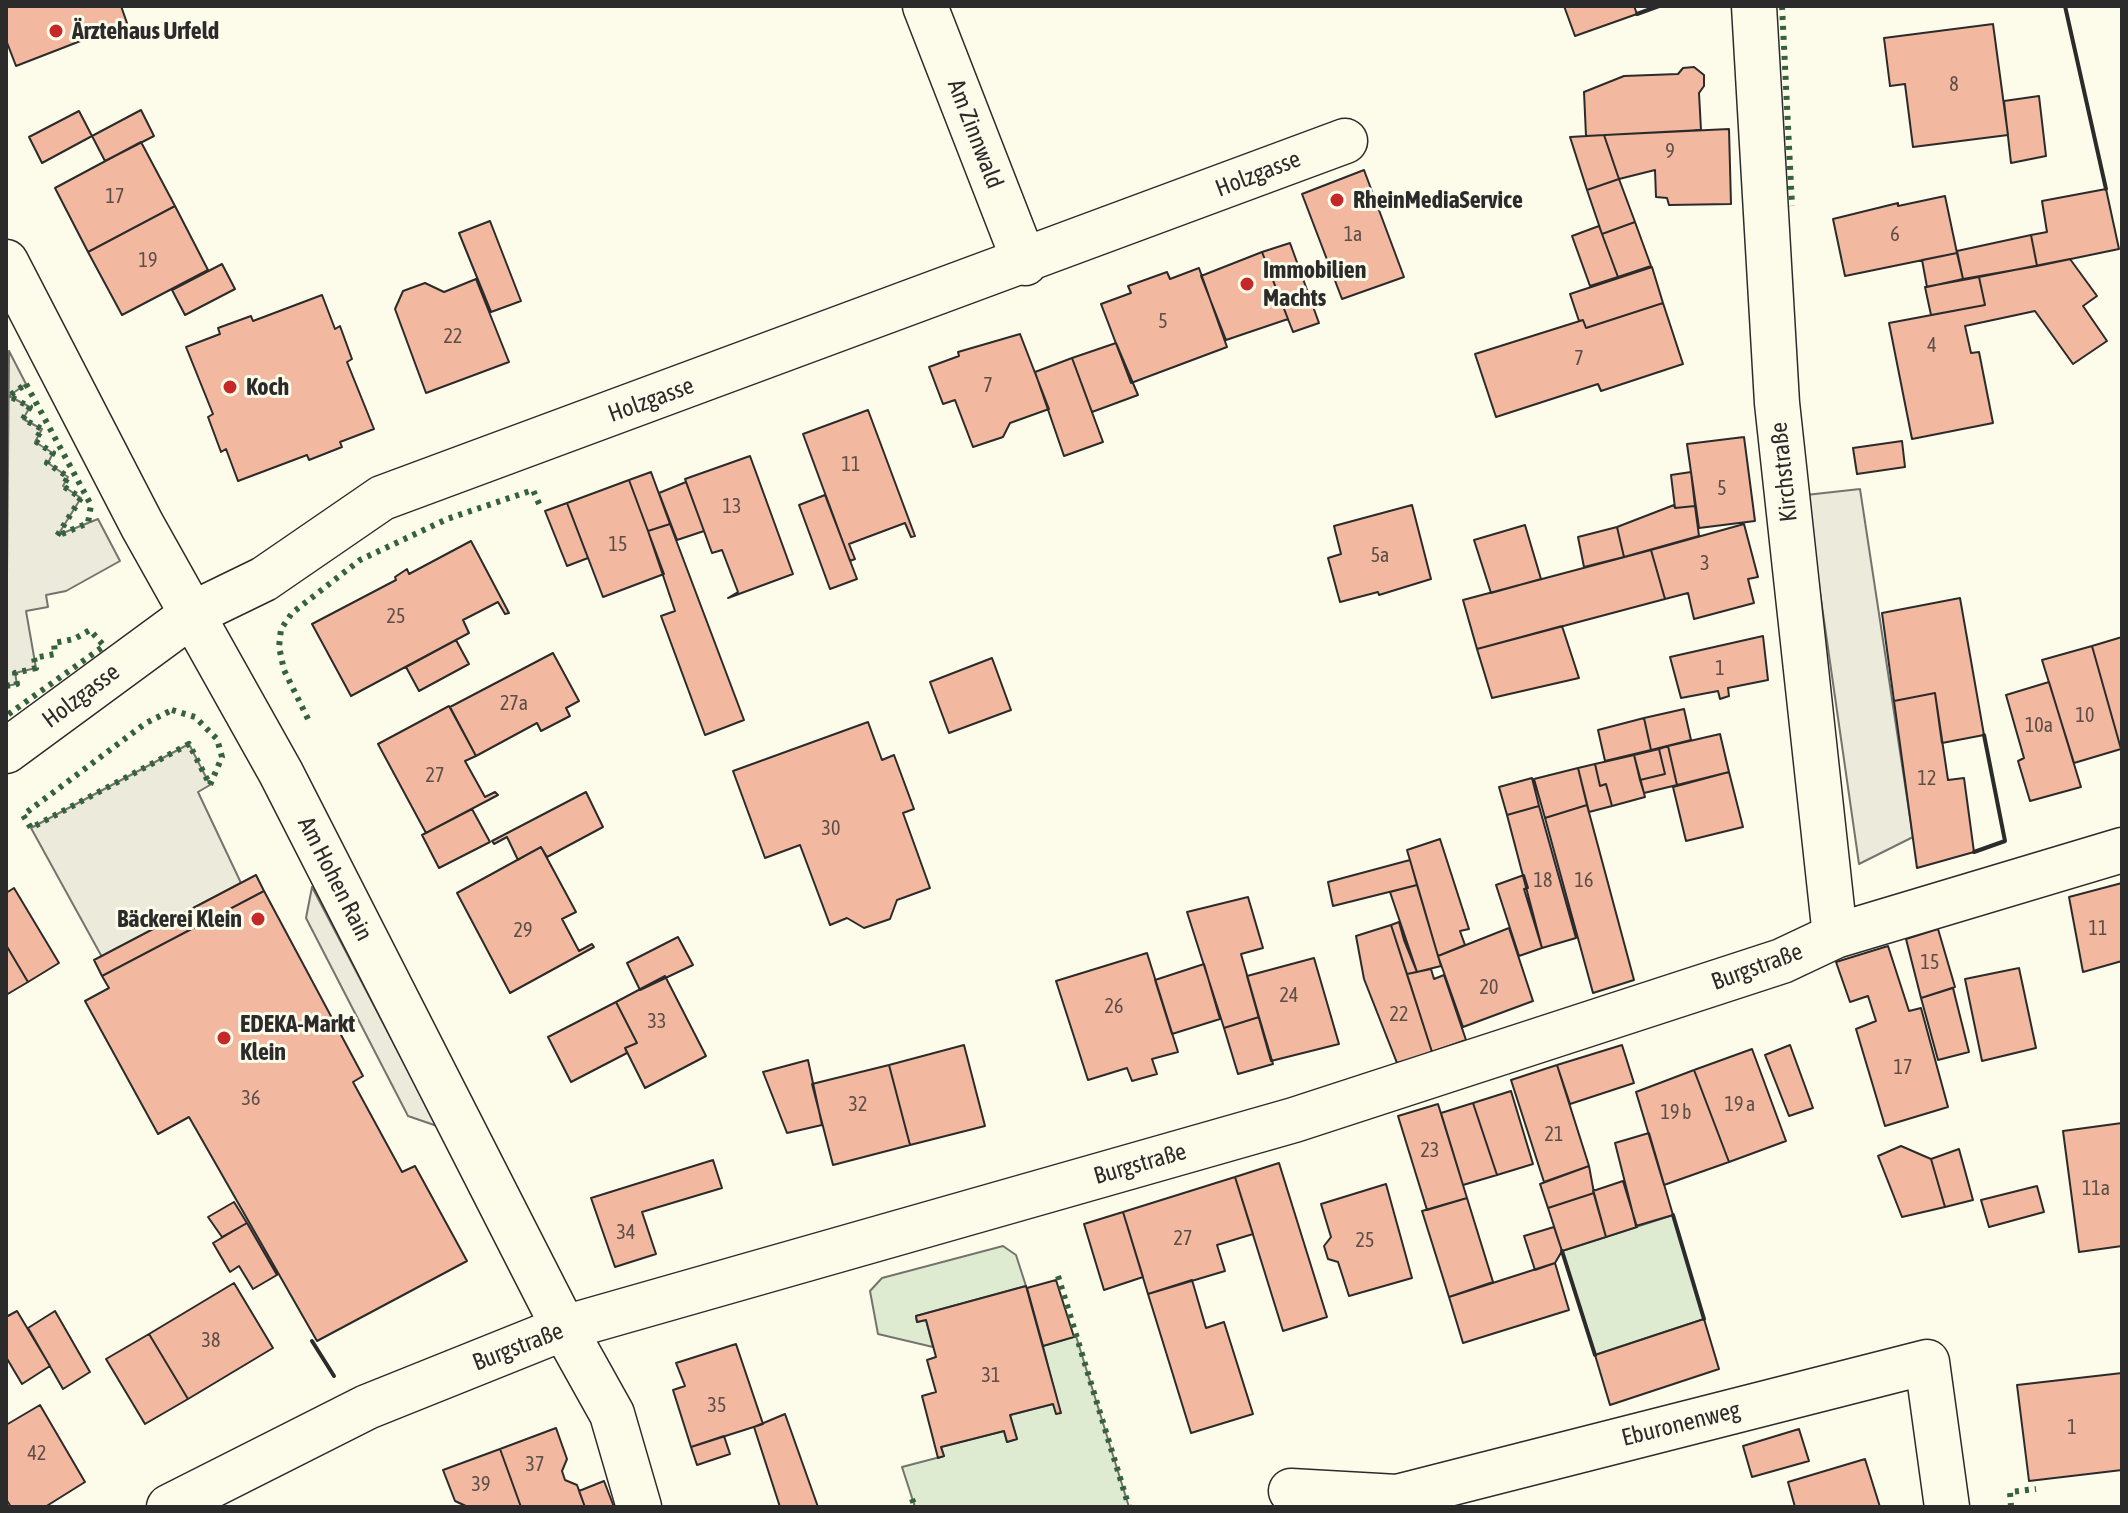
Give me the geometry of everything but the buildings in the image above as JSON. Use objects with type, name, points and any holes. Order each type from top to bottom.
[{"type":"street","name":"Am Zinnwald","points":[[925,6],[1025,263]]},
{"type":"street","name":"Kirchstraße","points":[[1754,6],[1777,403],[1835,936]]},
{"type":"street","name":"Holzgasse","points":[[6,751],[194,613],[264,579],[382,498],[1025,263],[1345,141]]},
{"type":"street","name":"Am Hohen Rain","points":[[6,262],[142,525],[281,773],[564,1328],[612,1414],[639,1507]]},
{"type":"street","name":"Burgstraße","points":[[169,1507],[367,1407],[564,1328],[1294,1120],[1782,961],[1835,936],[2122,850]]},
{"type":"street","name":"Eburonenweg","points":[[1291,1491],[1397,1497],[1927,1362],[1947,1507]]},
{"type":"green space","points":[[1673,1215],[1704,1319],[1595,1355],[1562,1251]]},
{"type":"green space","points":[[1003,1246],[1016,1255],[1026,1286],[916,1316],[917,1322],[926,1320],[933,1347],[878,1334],[870,1291],[882,1278]]},
{"type":"green space","points":[[1076,1336],[1129,1507],[915,1507],[902,1467],[944,1456],[941,1447],[1004,1431],[1007,1442],[1017,1439],[1010,1415],[1053,1404],[1060,1413],[1043,1346]]},
{"type":"shaded area","points":[[9,351],[26,384],[9,396],[30,407],[23,419],[42,429],[35,442],[53,453],[48,463],[68,477],[63,486],[81,498],[58,535],[98,519],[120,561],[66,591],[46,595],[48,607],[26,611],[36,668],[15,673],[17,684],[6,686]]},
{"type":"shaded area","points":[[1860,489],[1913,837],[1859,864],[1806,495]]},
{"type":"shaded area","points":[[189,744],[210,785],[198,792],[241,883],[102,957],[31,828]]},
{"type":"shaded area","points":[[312,887],[437,1126],[408,1116],[306,918]]},
{"type":"hedge","points":[[1782,6],[1792,206]]},
{"type":"hedge","points":[[26,384],[91,505],[88,523],[57,536],[81,498],[63,486],[68,477],[47,463],[53,453],[35,441],[42,429],[23,419],[30,407],[9,396],[26,384]]},
{"type":"hedge","points":[[308,719],[284,670],[279,647],[281,629],[292,613],[360,560],[447,519],[533,490],[540,506]]},
{"type":"hedge","points":[[6,686],[17,684],[15,673],[36,668],[34,658],[55,654],[54,643],[74,639],[90,630],[104,646],[6,716]]},
{"type":"hedge","points":[[172,710],[195,717],[217,739],[222,757],[210,785],[189,744],[31,828],[23,815],[146,723],[172,710]]},
{"type":"hedge","points":[[1058,1276],[1129,1507]]},
{"type":"hedge","points":[[2011,1507],[2010,1492],[2036,1489]]},
{"type":"hedge","points":[[912,1499],[915,1507]]},
{"type":"wall","points":[[1637,14],[1659,6]]},
{"type":"wall","points":[[2065,6],[2106,189]]},
{"type":"wall","points":[[1974,852],[2005,841],[1984,735]]},
{"type":"wall","points":[[1673,1215],[1704,1319]]},
{"type":"wall","points":[[1562,1251],[1595,1355]]},
{"type":"wall","points":[[312,1341],[334,1376]]},
{"type":"place","name":"Ärztehaus Urfeld","points":[[56,31]]},
{"type":"place","name":"RheinMediaService","points":[[1337,200]]},
{"type":"place","name":"Immobilien Machts","points":[[1247,284]]},
{"type":"place","name":"Koch","points":[[230,387]]},
{"type":"place","name":"Bäckerei Klein","points":[[258,919]]},
{"type":"place","name":"EDEKA-Markt Klein","points":[[224,1038]]}]
